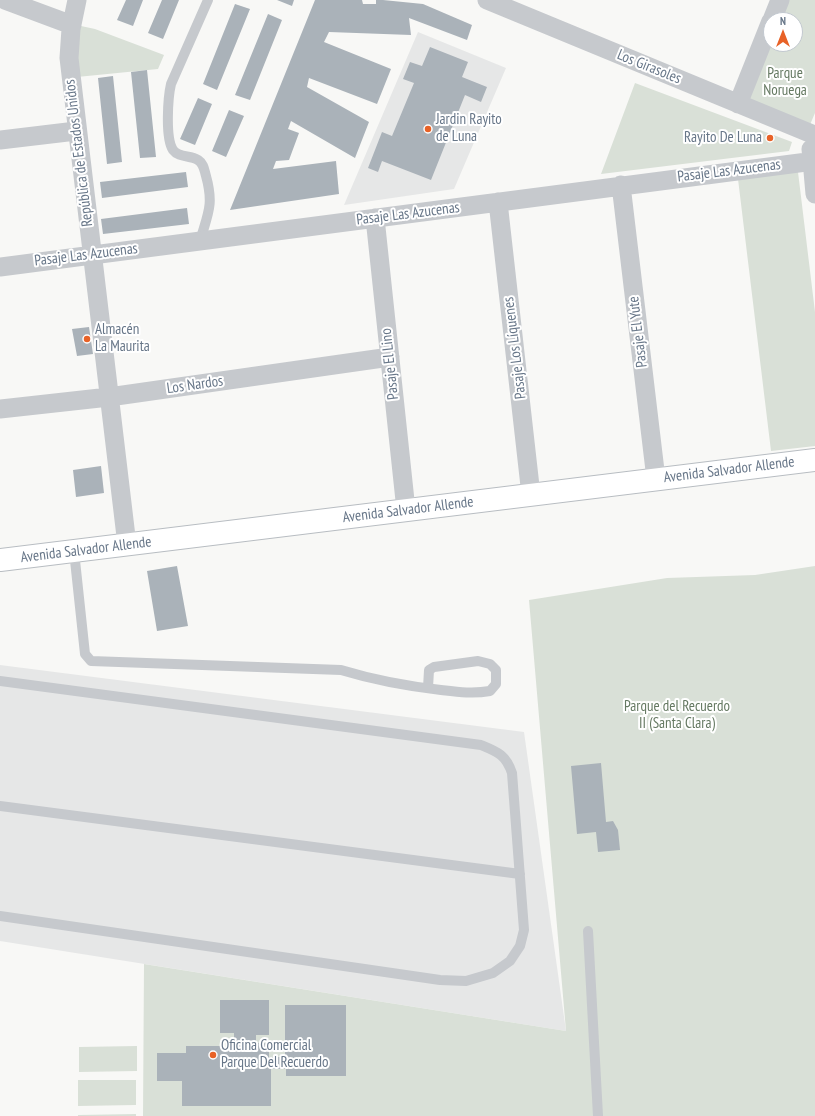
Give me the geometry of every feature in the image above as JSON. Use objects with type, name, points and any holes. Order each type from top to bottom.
[{"type":"street","points":[[5,0],[72,25]]},
{"type":"street","name":"República de Estados Unidos","points":[[77,0],[72,25],[69,58],[76,131],[127,545]]},
{"type":"street","name":"Los Girasoles","points":[[487,0],[738,104],[813,130]]},
{"type":"street","points":[[775,12],[780,0]]},
{"type":"street","points":[[738,104],[763,41]]},
{"type":"street","points":[[813,130],[815,194]]},
{"type":"street","points":[[0,140],[76,131]]},
{"type":"street","name":"Pasaje Las Azucenas","points":[[0,267],[813,161]]},
{"type":"street","name":"Pasaje El Yute","points":[[621,185],[656,479]]},
{"type":"street","name":"Pasaje Los Líquenes","points":[[498,202],[532,495]]},
{"type":"street","name":"Pasaje El Lino","points":[[375,218],[406,510]]},
{"type":"street","name":"Los Nardos","points":[[0,409],[109,397],[390,357]]},
{"type":"street","name":"Avenida Salvador Allende","points":[[0,560],[815,460]]},
{"type":"lane","points":[[200,241],[211,204],[210,189],[203,164],[197,159],[177,154],[172,148],[170,138],[168,96],[171,84],[208,0]]},
{"type":"lane","points":[[74,551],[85,654],[90,661],[341,670],[372,680],[428,688],[476,694],[490,691],[496,684],[496,670],[490,664],[478,661],[434,667],[430,670],[428,688]]},
{"type":"lane","points":[[0,681],[481,745],[496,751],[507,761],[512,773],[524,930],[520,946],[510,961],[493,973],[466,981],[440,980],[0,916]]},
{"type":"lane","points":[[0,806],[520,874]]},
{"type":"lane","points":[[588,931],[598,1116]]},
{"type":"shaded area","name":"Jardin Rayito de Luna","points":[[418,32],[506,68],[454,189],[344,205]]},
{"type":"shaded area","points":[[0,665],[524,732],[566,1031],[0,941]]},
{"type":"green space","name":"Parque Noruega","points":[[786,0],[815,0],[815,113],[809,127],[746,98],[767,52],[803,52],[803,12],[781,12]]},
{"type":"green space","points":[[81,26],[95,29],[164,55],[158,69],[77,77],[76,36]]},
{"type":"green space","points":[[635,83],[792,142],[789,151],[601,174]]},
{"type":"green space","points":[[798,172],[815,312],[815,446],[771,451],[738,179]]},
{"type":"green space","name":"Parque del Recuerdo II (Santa Clara)","points":[[815,566],[815,1116],[143,1116],[144,964],[566,1031],[529,600],[667,578],[755,575]]},
{"type":"green space","points":[[137,1046],[137,1071],[79,1072],[79,1047]]},
{"type":"green space","points":[[78,1080],[136,1080],[136,1105],[78,1106]]},
{"type":"green space","points":[[136,1114],[136,1116],[78,1116],[78,1115]]},
{"type":"building","points":[[126,0],[143,0],[133,26],[117,20]]},
{"type":"building","points":[[162,0],[179,0],[163,39],[148,33]]},
{"type":"building","points":[[277,0],[294,0],[292,6]]},
{"type":"building","points":[[315,0],[362,0],[363,4],[376,4],[376,0],[383,0],[423,4],[472,25],[467,40],[409,18],[411,35],[329,32],[324,42],[391,69],[377,104],[309,78],[307,87],[369,122],[355,158],[291,121],[288,129],[299,133],[289,160],[276,161],[273,169],[336,161],[339,194],[230,210]]},
{"type":"building","points":[[235,4],[250,9],[217,90],[203,84]]},
{"type":"building","points":[[268,14],[282,20],[250,100],[235,95]]},
{"type":"building","points":[[430,47],[468,62],[462,77],[487,87],[481,102],[465,95],[431,180],[382,161],[378,172],[368,168],[382,132],[392,136],[414,83],[403,79],[410,62],[422,66]]},
{"type":"building","points":[[147,70],[156,157],[140,158],[131,72]]},
{"type":"building","points":[[113,76],[122,162],[107,164],[98,78]]},
{"type":"building","points":[[198,98],[212,104],[195,145],[180,139]]},
{"type":"building","points":[[229,110],[244,116],[226,157],[212,151]]},
{"type":"building","points":[[186,172],[188,187],[102,198],[100,182]]},
{"type":"building","points":[[187,208],[189,224],[103,234],[101,219]]},
{"type":"building","points":[[89,327],[93,354],[77,356],[72,329]]},
{"type":"building","points":[[101,466],[104,493],[76,497],[73,470]]},
{"type":"building","points":[[177,566],[188,626],[157,631],[147,571]]},
{"type":"building","points":[[601,763],[606,822],[613,821],[618,830],[620,850],[598,852],[596,832],[577,834],[571,766]]},
{"type":"building","name":"Oficina Comercial Parque Del Recuerdo","points":[[220,1000],[269,1000],[269,1035],[256,1035],[256,1043],[269,1043],[269,1057],[285,1057],[285,1005],[346,1005],[346,1076],[286,1076],[286,1069],[271,1069],[271,1106],[182,1106],[182,1081],[157,1081],[157,1053],[186,1053],[186,1046],[234,1046],[234,1033],[220,1033]]},
{"type":"place","name":"Jardin Rayito de Luna","points":[[428,129]]},
{"type":"place","name":"Rayito De Luna","points":[[770,138]]},
{"type":"place","name":"Almacén La Maurita","points":[[87,339]]},
{"type":"place","name":"Oficina Comercial Parque Del Recuerdo","points":[[213,1055]]}]
